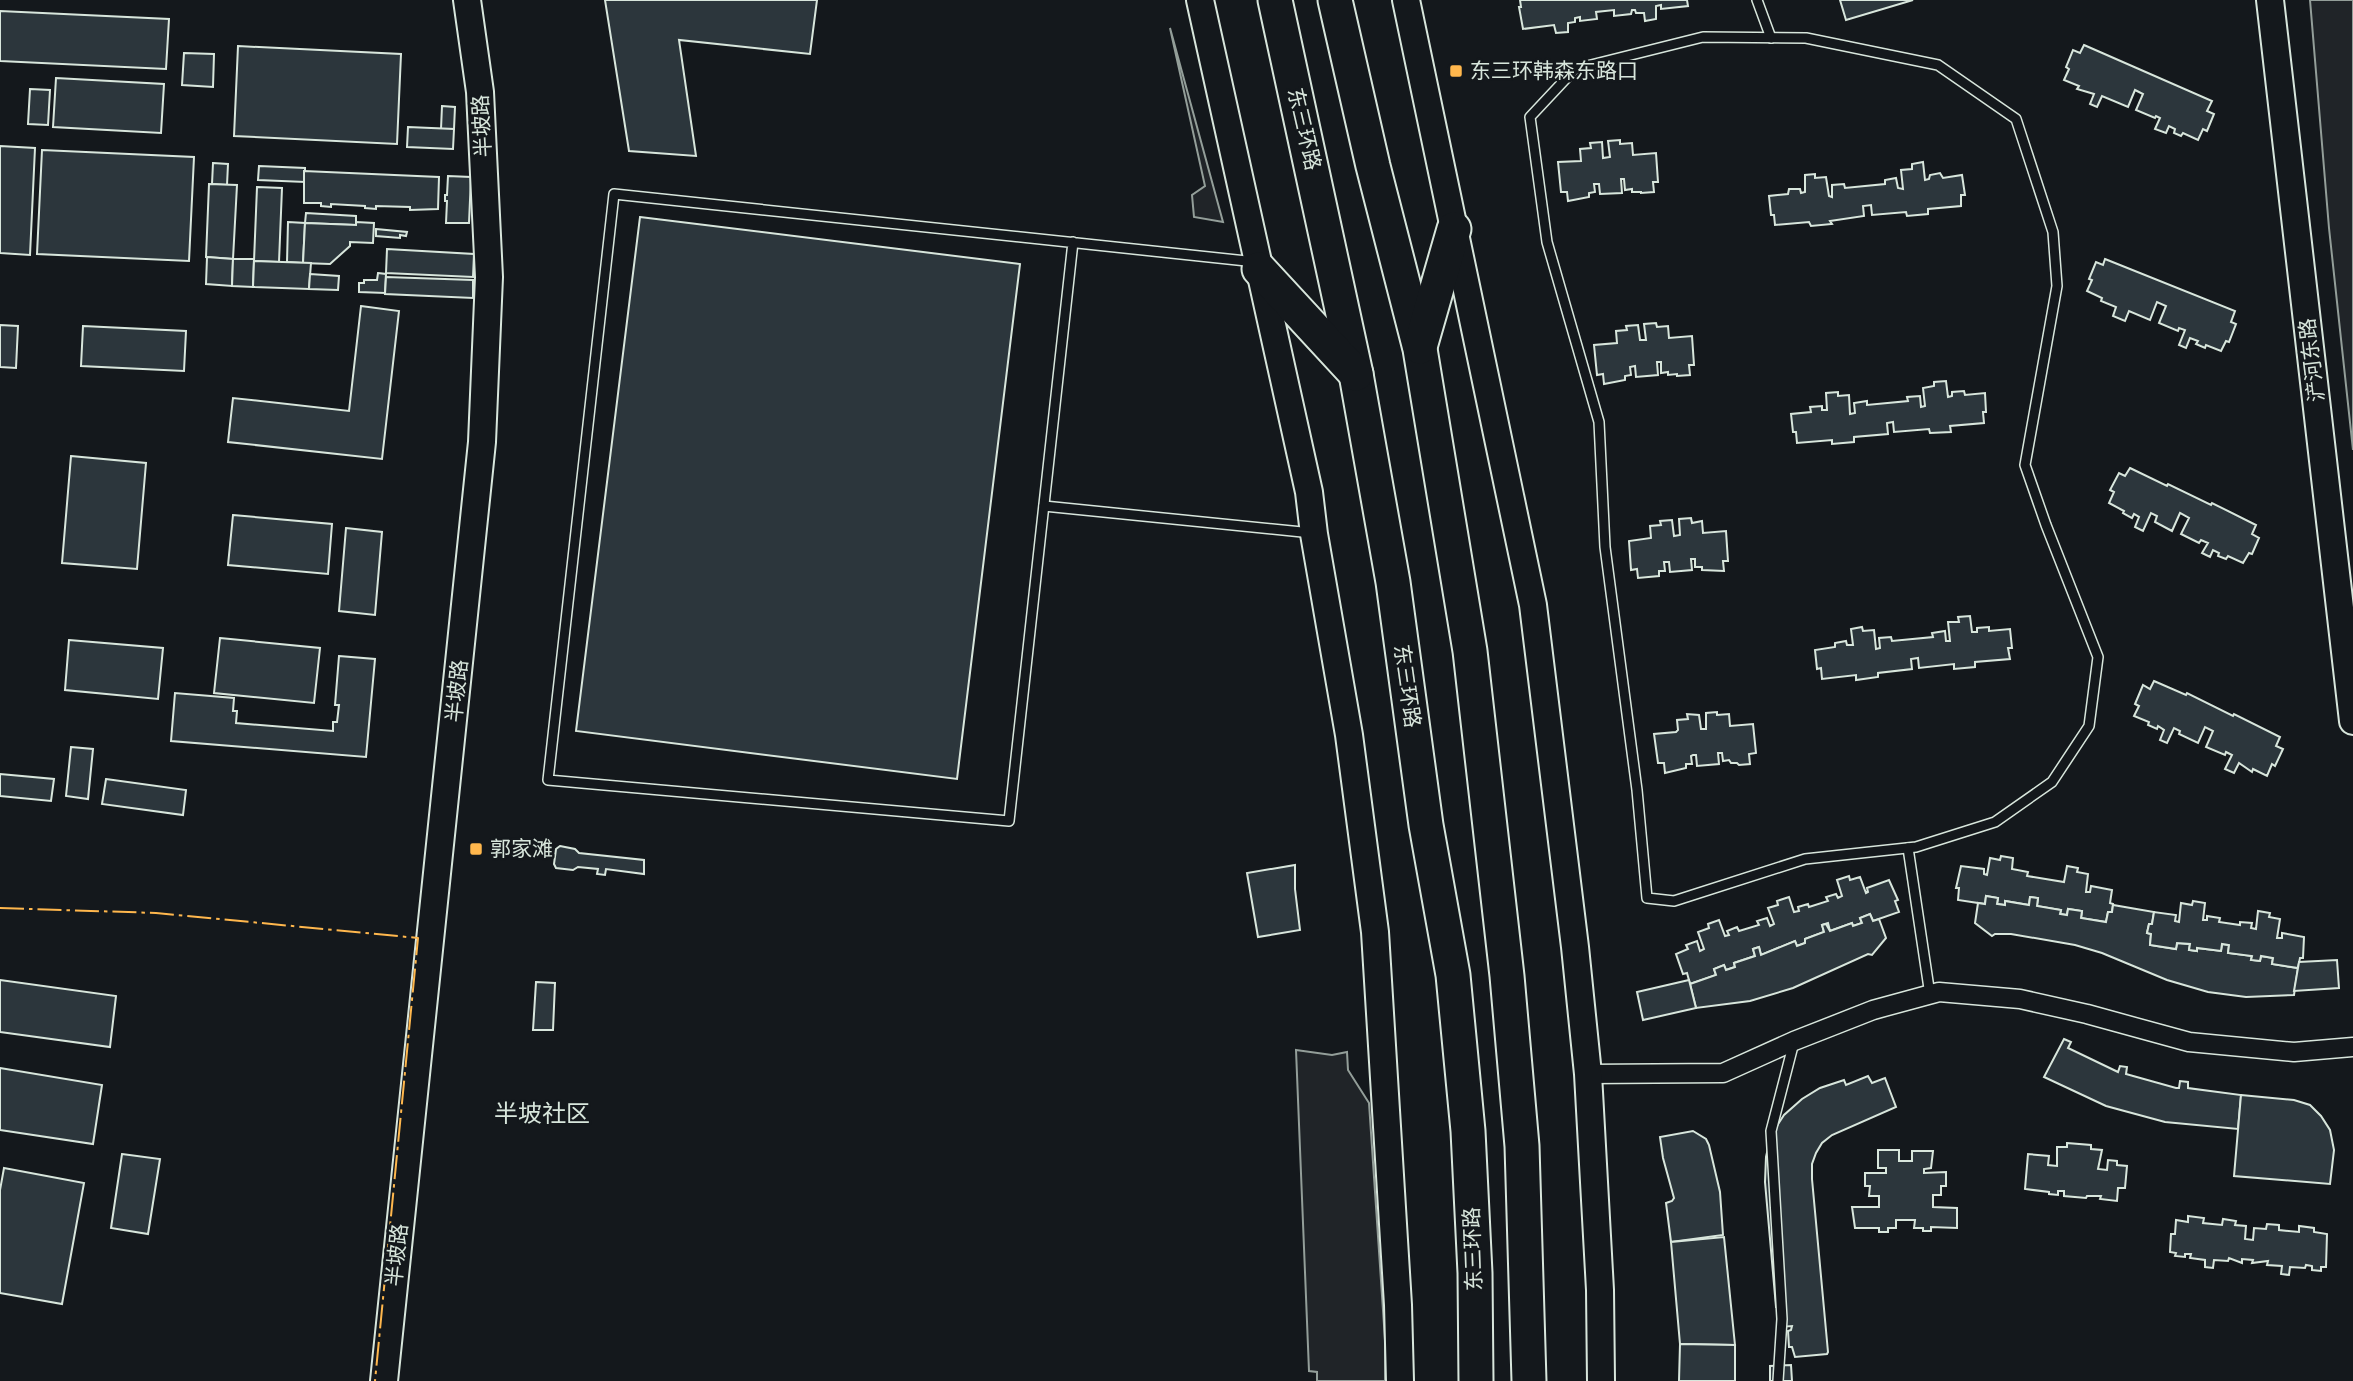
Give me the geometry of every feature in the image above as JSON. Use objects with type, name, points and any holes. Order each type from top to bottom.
[{"type":"highway","name":"东三环路","points":[[1275,0],[1356,374],[1393,582],[1426,825],[1452,975],[1468,1131],[1475,1273],[1476,1381]]},
{"type":"highway","points":[[1335,0],[1373,166],[1420,349],[1470,651],[1507,976],[1522,1146],[1529,1381]]},
{"type":"highway","points":[[1420,349],[1454,229]]},
{"type":"highway","points":[[1258,265],[1356,374]]},
{"type":"main road","name":"半坡路","points":[[384,1381],[482,442],[489,277],[480,92],[467,0]]},
{"type":"main road","points":[[1406,0],[1533,605],[1574,933],[1588,1074],[1600,1290],[1601,1381]]},
{"type":"main road","points":[[1417,0],[1417,50]]},
{"type":"main road","name":"浐河东路","points":[[2270,0],[2353,721]]},
{"type":"main road","points":[[1199,1],[1309,492],[1349,735],[1375,932],[1400,1381]]},
{"type":"street","points":[[1588,1074],[1723,1073],[1873,1010],[1939,992],[2020,999],[2189,1042],[2294,1052],[2353,1047]]},
{"type":"lane","points":[[1757,0],[1770,38]]},
{"type":"lane","points":[[1703,37],[1770,38],[1806,38],[1938,65],[2017,120],[2053,232],[2057,286],[2025,464],[2098,657],[2089,726],[2052,782],[1995,822],[1908,848],[1805,859],[1674,901],[1647,898],[1637,790],[1605,547],[1599,422],[1547,242],[1530,117],[1575,69],[1703,37]]},
{"type":"lane","points":[[1073,242],[1009,821],[548,780],[614,194],[1073,242],[1258,265]]},
{"type":"lane","points":[[1044,506],[1314,534]]},
{"type":"lane","points":[[1908,848],[1930,995]]},
{"type":"lane","points":[[1778,1381],[1782,1319],[1771,1131],[1794,1041]]},
{"type":"shaded area","points":[[2310,0],[2353,0],[2353,450],[2329,228]]},
{"type":"shaded area","points":[[1170,28],[1223,222],[1194,217],[1192,195],[1205,186]]},
{"type":"shaded area","points":[[1296,1050],[1332,1055],[1347,1052],[1348,1070],[1369,1103],[1385,1340],[1385,1381],[1317,1381],[1317,1372],[1309,1371]]},
{"type":"building","points":[[605,0],[817,0],[810,54],[679,40],[696,156],[629,151]]},
{"type":"building","points":[[1520,0],[1687,0],[1688,6],[1661,9],[1661,5],[1656,6],[1656,19],[1645,21],[1644,13],[1636,13],[1635,10],[1632,10],[1631,14],[1614,16],[1614,10],[1596,12],[1597,19],[1580,21],[1580,17],[1575,18],[1575,22],[1568,23],[1568,32],[1556,33],[1554,25],[1523,29]]},
{"type":"building","points":[[1840,0],[1913,0],[1846,20]]},
{"type":"building","points":[[0,11],[169,19],[166,69],[0,61]]},
{"type":"building","points":[[2084,45],[2212,101],[2207,111],[2214,114],[2207,131],[2203,129],[2198,140],[2183,133],[2181,136],[2174,133],[2175,129],[2169,126],[2166,133],[2155,129],[2160,118],[2136,110],[2143,94],[2135,90],[2128,107],[2102,96],[2097,107],[2090,104],[2094,94],[2077,89],[2079,86],[2064,80],[2073,50],[2080,53]]},
{"type":"building","points":[[238,46],[401,54],[397,144],[234,136]]},
{"type":"building","points":[[184,53],[214,54],[213,87],[182,85]]},
{"type":"building","points":[[56,78],[164,84],[161,133],[53,127]]},
{"type":"building","points":[[30,89],[50,90],[48,125],[28,124]]},
{"type":"building","points":[[442,106],[455,107],[454,129],[441,129]]},
{"type":"building","points":[[408,127],[454,129],[453,149],[407,147]]},
{"type":"building","points":[[1620,140],[1620,144],[1632,143],[1633,155],[1656,153],[1658,182],[1653,182],[1654,192],[1625,190],[1624,179],[1621,179],[1622,193],[1600,194],[1599,184],[1594,184],[1595,192],[1589,193],[1589,197],[1568,201],[1567,192],[1561,192],[1558,162],[1581,161],[1580,149],[1591,148],[1590,143],[1602,142],[1603,158],[1610,157],[1608,141]]},
{"type":"building","points":[[0,146],[35,148],[30,255],[0,253]]},
{"type":"building","points":[[42,150],[194,157],[189,261],[37,254]]},
{"type":"building","points":[[1923,162],[1925,180],[1929,179],[1930,175],[1940,173],[1943,178],[1962,175],[1965,195],[1961,195],[1961,206],[1928,209],[1928,214],[1907,216],[1906,212],[1872,215],[1871,205],[1863,206],[1864,216],[1811,226],[1809,222],[1775,225],[1774,215],[1771,215],[1769,196],[1788,194],[1789,189],[1805,192],[1805,175],[1826,177],[1829,196],[1832,197],[1832,185],[1844,184],[1845,188],[1885,184],[1885,180],[1896,178],[1898,188],[1903,189],[1901,170],[1912,169],[1912,164]]},
{"type":"building","points":[[213,163],[228,164],[227,185],[212,184]]},
{"type":"building","points":[[259,166],[305,168],[305,182],[258,180]]},
{"type":"building","points":[[304,171],[439,177],[438,209],[410,210],[410,207],[376,206],[376,209],[331,204],[331,207],[321,206],[321,203],[304,203]]},
{"type":"building","points":[[448,176],[471,177],[469,223],[446,223],[445,195]]},
{"type":"building","points":[[209,184],[237,185],[233,259],[206,257]]},
{"type":"building","points":[[257,187],[282,188],[279,262],[254,261]]},
{"type":"building","points":[[306,213],[356,216],[356,225],[305,223]]},
{"type":"building","points":[[640,217],[1020,264],[957,779],[576,731]]},
{"type":"building","points":[[288,222],[305,223],[303,263],[287,262]]},
{"type":"building","points":[[356,222],[374,223],[373,243],[350,242],[350,246],[330,264],[303,263],[305,223],[356,225]]},
{"type":"building","points":[[376,229],[407,232],[406,236],[400,235],[400,238],[376,236]]},
{"type":"building","points":[[387,249],[474,254],[473,277],[386,273]]},
{"type":"building","points":[[207,257],[233,259],[232,286],[206,284]]},
{"type":"building","points":[[233,259],[254,259],[253,287],[232,286]]},
{"type":"building","points":[[2105,259],[2235,311],[2231,322],[2236,324],[2229,342],[2226,341],[2221,351],[2206,345],[2205,348],[2190,338],[2186,348],[2179,345],[2185,330],[2179,328],[2178,331],[2159,323],[2166,306],[2157,302],[2150,320],[2129,311],[2125,321],[2113,316],[2116,307],[2087,291],[2096,262],[2103,265]]},
{"type":"building","points":[[254,261],[311,263],[309,289],[253,287]]},
{"type":"building","points":[[378,273],[386,274],[385,293],[359,292],[359,283],[364,283],[364,280],[377,280]]},
{"type":"building","points":[[310,274],[339,276],[338,290],[309,289]]},
{"type":"building","points":[[386,277],[473,280],[473,298],[385,294]]},
{"type":"building","points":[[361,306],[399,311],[382,459],[228,442],[233,398],[349,411]]},
{"type":"building","points":[[1656,323],[1657,327],[1668,326],[1669,338],[1692,336],[1694,365],[1689,365],[1690,375],[1661,373],[1661,362],[1657,362],[1658,375],[1636,377],[1635,366],[1630,367],[1631,375],[1625,376],[1625,380],[1604,384],[1603,374],[1597,375],[1594,345],[1617,343],[1616,331],[1627,330],[1626,326],[1638,325],[1640,340],[1646,340],[1644,324]]},
{"type":"building","points":[[0,325],[18,326],[16,368],[0,367]]},
{"type":"building","points":[[83,326],[186,331],[184,371],[81,366]]},
{"type":"building","points":[[1946,381],[1948,397],[1952,396],[1952,392],[1964,391],[1965,395],[1985,393],[1984,423],[1950,426],[1951,432],[1930,433],[1929,429],[1894,432],[1893,422],[1887,423],[1888,434],[1854,437],[1854,442],[1832,444],[1832,440],[1797,443],[1791,414],[1811,412],[1810,407],[1822,406],[1822,410],[1827,410],[1826,393],[1849,395],[1850,414],[1855,413],[1854,403],[1867,401],[1867,405],[1908,401],[1907,397],[1920,396],[1921,407],[1925,406],[1923,388],[1934,386],[1934,382]]},
{"type":"building","points":[[71,456],[146,463],[137,569],[62,563]]},
{"type":"building","points":[[2130,468],[2256,525],[2252,534],[2259,538],[2252,554],[2249,553],[2243,563],[2228,556],[2226,559],[2218,556],[2219,553],[2213,550],[2210,557],[2202,553],[2208,543],[2201,540],[2199,543],[2181,534],[2189,518],[2180,513],[2172,531],[2155,522],[2157,516],[2151,513],[2143,531],[2135,527],[2139,517],[2134,514],[2132,518],[2109,503],[2114,492],[2110,490],[2119,473],[2125,476]]},
{"type":"building","points":[[233,515],[332,524],[328,574],[228,565]]},
{"type":"building","points":[[1691,518],[1692,523],[1702,521],[1703,533],[1726,531],[1728,561],[1723,561],[1724,571],[1702,570],[1702,567],[1695,567],[1695,559],[1691,559],[1692,570],[1670,572],[1669,562],[1664,562],[1665,571],[1659,571],[1659,576],[1638,578],[1637,569],[1631,570],[1629,541],[1651,538],[1650,526],[1661,525],[1660,521],[1672,520],[1674,536],[1680,535],[1679,519]]},
{"type":"building","points":[[346,528],[382,532],[375,615],[339,611]]},
{"type":"building","points":[[1970,616],[1972,632],[1977,632],[1977,628],[1989,627],[1989,631],[2010,629],[2010,659],[1975,662],[1975,667],[1954,669],[1954,664],[1919,668],[1918,658],[1911,659],[1912,669],[1878,673],[1878,677],[1856,680],[1856,675],[1822,679],[1821,668],[1817,669],[1815,650],[1835,647],[1835,643],[1846,641],[1847,645],[1853,645],[1851,629],[1862,627],[1863,631],[1874,630],[1876,649],[1880,648],[1879,638],[1891,637],[1892,641],[1933,637],[1932,633],[1945,631],[1946,641],[1950,641],[1948,622],[1959,622],[1958,617]]},
{"type":"building","points":[[220,638],[320,648],[314,703],[214,693]]},
{"type":"building","points":[[69,640],[163,648],[158,699],[65,690]]},
{"type":"building","points":[[339,656],[375,659],[366,757],[171,741],[175,693],[234,698],[236,723],[333,731],[339,705],[335,705]]},
{"type":"building","points":[[2154,681],[2186,695],[2187,693],[2280,737],[2276,746],[2283,749],[2275,766],[2272,764],[2267,776],[2253,769],[2252,772],[2239,763],[2234,773],[2225,769],[2232,755],[2206,747],[2213,731],[2205,727],[2198,743],[2179,734],[2180,731],[2174,728],[2167,743],[2160,740],[2164,730],[2148,725],[2149,722],[2134,716],[2139,706],[2135,704],[2143,685],[2150,689]]},
{"type":"building","points":[[1717,712],[1717,715],[1729,714],[1730,726],[1753,724],[1756,753],[1749,754],[1750,764],[1739,765],[1729,760],[1723,761],[1722,753],[1718,753],[1719,764],[1697,766],[1696,755],[1693,755],[1692,764],[1686,764],[1686,768],[1665,773],[1664,763],[1658,763],[1654,734],[1676,732],[1677,720],[1688,719],[1687,714],[1699,715],[1701,729],[1706,729],[1706,713]]},
{"type":"building","points":[[71,747],[93,749],[88,799],[66,796]]},
{"type":"building","points":[[0,774],[54,779],[51,801],[0,796]]},
{"type":"building","points":[[106,779],[186,790],[183,815],[102,804]]},
{"type":"building","points":[[560,846],[575,849],[579,853],[644,860],[644,874],[606,869],[605,875],[597,874],[598,869],[556,868],[556,849]]},
{"type":"building","points":[[2001,856],[2013,858],[2012,869],[2028,872],[2027,876],[2064,882],[2067,866],[2078,868],[2077,872],[2088,874],[2086,892],[2090,892],[2091,886],[2112,890],[2112,912],[2108,912],[2106,922],[2081,918],[2082,911],[2068,909],[2067,915],[2060,914],[2061,910],[2037,906],[2038,898],[2030,897],[2029,905],[2005,901],[2005,905],[1997,904],[1998,898],[1986,896],[1985,904],[1958,900],[1959,888],[1956,888],[1961,866],[1984,869],[1984,874],[1987,875],[1990,858],[2000,860]]},
{"type":"building","points":[[1295,865],[1300,930],[1258,937],[1247,873]]},
{"type":"building","points":[[1849,876],[1850,880],[1860,877],[1866,893],[1867,888],[1889,880],[1898,900],[1895,901],[1899,912],[1873,921],[1870,914],[1860,918],[1862,923],[1853,926],[1852,923],[1830,931],[1828,923],[1822,925],[1824,932],[1805,939],[1805,943],[1797,946],[1795,941],[1761,955],[1759,947],[1753,949],[1755,956],[1734,963],[1735,967],[1726,970],[1724,965],[1714,969],[1716,975],[1690,984],[1687,973],[1683,974],[1676,954],[1688,949],[1686,945],[1697,941],[1700,951],[1704,949],[1698,932],[1709,928],[1708,924],[1719,920],[1725,936],[1729,935],[1727,931],[1737,927],[1739,931],[1759,925],[1757,921],[1767,918],[1770,926],[1774,924],[1768,908],[1778,905],[1777,901],[1789,897],[1794,912],[1799,911],[1798,907],[1808,904],[1809,907],[1828,901],[1826,897],[1836,894],[1838,898],[1842,896],[1837,880]]},
{"type":"building","points":[[1986,896],[1998,898],[1997,904],[2005,905],[2005,901],[2029,905],[2030,897],[2038,898],[2037,906],[2061,910],[2060,914],[2067,915],[2068,909],[2082,911],[2081,918],[2106,922],[2113,905],[2154,912],[2147,933],[2151,934],[2150,945],[2176,949],[2177,943],[2190,944],[2189,950],[2197,951],[2197,948],[2221,951],[2222,944],[2229,945],[2228,953],[2252,956],[2251,960],[2260,961],[2261,956],[2273,958],[2272,964],[2298,968],[2294,995],[2246,997],[2208,992],[2167,980],[2102,953],[2075,945],[2011,934],[1992,936],[1975,923],[1978,903],[1985,904]]},
{"type":"building","points":[[2193,901],[2205,903],[2203,920],[2207,920],[2207,916],[2220,918],[2219,922],[2240,925],[2240,922],[2252,923],[2251,928],[2256,929],[2258,911],[2270,913],[2269,917],[2280,919],[2277,938],[2282,938],[2282,933],[2304,937],[2303,958],[2300,958],[2298,968],[2272,964],[2273,958],[2261,956],[2260,961],[2251,960],[2252,956],[2228,953],[2229,945],[2222,944],[2221,951],[2197,948],[2197,951],[2189,950],[2190,944],[2177,943],[2176,949],[2150,945],[2151,934],[2147,933],[2154,912],[2176,915],[2175,921],[2179,922],[2181,903],[2192,905]]},
{"type":"building","points":[[1870,914],[1873,921],[1879,919],[1886,938],[1872,955],[1868,954],[1793,988],[1750,1001],[1696,1008],[1690,984],[1716,975],[1714,969],[1724,965],[1726,970],[1735,967],[1734,963],[1755,956],[1753,949],[1759,947],[1761,955],[1795,941],[1797,946],[1805,943],[1805,939],[1824,932],[1822,925],[1826,924],[1830,931],[1852,923],[1853,926],[1862,923],[1860,918]]},
{"type":"building","points":[[2337,960],[2339,988],[2294,991],[2299,962]]},
{"type":"building","points":[[0,980],[116,996],[110,1047],[0,1032]]},
{"type":"building","points":[[1689,980],[1696,1008],[1643,1020],[1637,992]]},
{"type":"building","points":[[536,982],[555,983],[553,1030],[533,1030]]},
{"type":"building","points":[[2064,1039],[2071,1042],[2068,1048],[2118,1072],[2120,1066],[2127,1067],[2126,1074],[2176,1088],[2179,1088],[2180,1081],[2188,1082],[2188,1088],[2241,1095],[2238,1129],[2165,1122],[2106,1106],[2044,1077]]},
{"type":"building","points":[[0,1068],[102,1085],[93,1144],[0,1130]]},
{"type":"building","points":[[1868,1076],[1872,1083],[1885,1078],[1896,1107],[1832,1135],[1822,1143],[1816,1153],[1812,1164],[1812,1179],[1828,1352],[1795,1357],[1792,1347],[1789,1347],[1788,1331],[1792,1326],[1780,1327],[1779,1307],[1776,1307],[1765,1182],[1766,1157],[1771,1135],[1784,1115],[1820,1088],[1844,1080],[1846,1085]]},
{"type":"building","points":[[2241,1095],[2294,1100],[2310,1105],[2321,1116],[2330,1130],[2334,1150],[2330,1184],[2234,1176]]},
{"type":"building","points":[[1693,1131],[1706,1139],[1709,1145],[1720,1192],[1723,1235],[1671,1242],[1666,1203],[1674,1198],[1660,1137]]},
{"type":"building","points":[[2067,1143],[2091,1145],[2091,1149],[2102,1150],[2098,1169],[2107,1170],[2108,1160],[2127,1166],[2125,1188],[2118,1188],[2117,1201],[2100,1199],[2101,1196],[2064,1196],[2064,1191],[2058,1191],[2058,1195],[2025,1189],[2028,1154],[2049,1156],[2048,1165],[2057,1166],[2057,1147],[2067,1147]]},
{"type":"building","points":[[1878,1150],[1899,1150],[1899,1161],[1912,1161],[1912,1151],[1933,1151],[1931,1168],[1924,1169],[1924,1173],[1946,1172],[1946,1186],[1941,1186],[1941,1195],[1933,1195],[1933,1207],[1957,1208],[1957,1228],[1931,1227],[1931,1231],[1923,1231],[1923,1228],[1914,1228],[1915,1220],[1896,1220],[1896,1228],[1888,1228],[1888,1232],[1879,1232],[1879,1228],[1855,1228],[1852,1207],[1879,1207],[1879,1196],[1869,1196],[1870,1186],[1865,1186],[1865,1173],[1886,1173],[1886,1168],[1878,1168]]},
{"type":"building","points":[[122,1154],[160,1159],[148,1234],[111,1228]]},
{"type":"building","points":[[4,1168],[84,1183],[62,1304],[0,1293],[0,1190]]},
{"type":"building","points":[[2188,1216],[2204,1218],[2203,1223],[2222,1225],[2223,1219],[2236,1221],[2235,1225],[2246,1226],[2245,1239],[2253,1240],[2254,1228],[2266,1229],[2267,1224],[2279,1225],[2279,1230],[2299,1232],[2299,1226],[2314,1228],[2314,1232],[2327,1234],[2326,1267],[2321,1267],[2321,1271],[2312,1270],[2312,1266],[2306,1265],[2305,1268],[2290,1267],[2289,1275],[2281,1274],[2282,1266],[2267,1265],[2268,1261],[2252,1263],[2253,1260],[2242,1259],[2242,1263],[2229,1258],[2228,1261],[2214,1260],[2213,1268],[2205,1267],[2205,1260],[2190,1258],[2191,1254],[2185,1254],[2185,1257],[2175,1256],[2176,1253],[2170,1252],[2171,1234],[2175,1234],[2176,1220],[2188,1222]]},
{"type":"building","points":[[1724,1237],[1735,1345],[1680,1344],[1671,1242]]},
{"type":"building","points":[[1680,1344],[1735,1345],[1735,1381],[1679,1381]]},
{"type":"building","points":[[1791,1365],[1792,1381],[1770,1381],[1770,1366]]},
{"type":"power","points":[[0,908],[156,913],[418,938],[375,1381]]},
{"type":"place","name":"东三环韩森东路口","points":[[1456,71]]},
{"type":"place","name":"郭家滩","points":[[476,849]]},
{"type":"district","name":"半坡社区","points":[[542,1114]]}]
